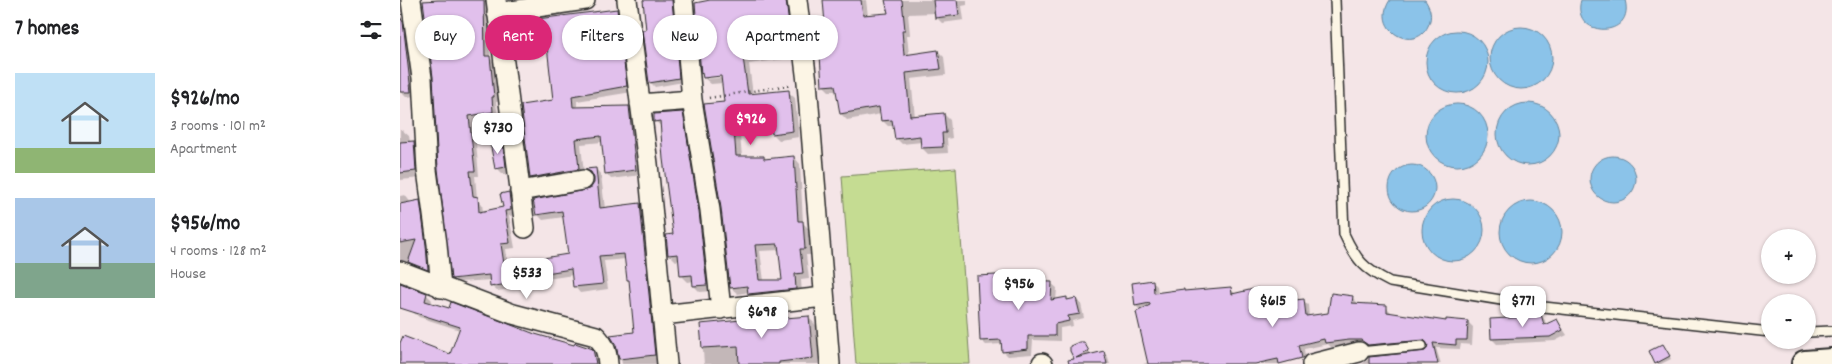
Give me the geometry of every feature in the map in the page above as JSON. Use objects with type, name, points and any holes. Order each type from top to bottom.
[{"type":"street","points":[[411,0],[422,78],[426,170],[437,244],[441,288]]},
{"type":"street","points":[[524,228],[496,6],[585,0]]},
{"type":"street","points":[[627,0],[659,271],[667,364]]},
{"type":"street","points":[[683,0],[692,100],[710,210],[722,309]]},
{"type":"street","points":[[797,0],[807,82],[830,364]]},
{"type":"street","points":[[640,104],[692,100]]},
{"type":"street","points":[[520,190],[583,180]]},
{"type":"street","points":[[400,271],[513,314],[596,336],[607,350],[608,364]]},
{"type":"street","points":[[662,316],[824,297]]},
{"type":"street","points":[[1312,364],[1359,352]]},
{"type":"street","points":[[1804,364],[1832,362]]},
{"type":"lane","points":[[1335,0],[1344,234],[1354,254],[1371,272],[1390,282],[1544,307],[1761,331]]},
{"type":"lane","points":[[1816,332],[1832,331]]},
{"type":"lane","points":[[1359,352],[1422,346]]},
{"type":"path","points":[[692,100],[807,82]]},
{"type":"green space","points":[[956,168],[970,364],[856,364],[842,176]]},
{"type":"water","points":[[1390,0],[1425,0],[1431,15],[1428,26],[1422,34],[1414,38],[1405,38],[1397,35],[1390,29],[1386,21],[1385,11]]},
{"type":"water","points":[[1581,0],[1625,0],[1626,13],[1621,22],[1613,28],[1593,27],[1585,22],[1580,13]]},
{"type":"water","points":[[1515,27],[1527,27],[1543,36],[1550,46],[1552,58],[1550,70],[1543,80],[1527,89],[1515,89],[1504,84],[1495,75],[1490,64],[1490,52],[1495,41],[1504,32]]},
{"type":"water","points":[[1451,31],[1463,31],[1479,40],[1486,50],[1488,62],[1486,74],[1479,84],[1463,93],[1451,93],[1440,88],[1431,79],[1426,68],[1426,56],[1431,45],[1440,36]]},
{"type":"water","points":[[1522,103],[1534,103],[1550,112],[1557,122],[1559,134],[1557,146],[1550,156],[1534,165],[1522,165],[1511,160],[1502,151],[1497,140],[1497,128],[1502,117],[1511,108]]},
{"type":"water","points":[[1451,104],[1463,104],[1479,113],[1486,123],[1488,135],[1486,147],[1479,157],[1463,166],[1451,166],[1440,161],[1431,152],[1426,141],[1426,129],[1431,118],[1440,109]]},
{"type":"water","points":[[1609,156],[1617,156],[1626,160],[1632,166],[1636,179],[1632,192],[1626,198],[1617,202],[1609,202],[1600,198],[1594,192],[1590,183],[1590,175],[1594,166],[1600,160]]},
{"type":"water","points":[[1408,165],[1416,165],[1425,169],[1431,175],[1435,188],[1431,201],[1425,207],[1416,211],[1408,211],[1399,207],[1393,201],[1389,192],[1389,184],[1393,175],[1399,169]]},
{"type":"water","points":[[1447,199],[1459,199],[1475,208],[1482,218],[1484,230],[1482,242],[1475,252],[1459,261],[1447,261],[1436,256],[1427,247],[1422,236],[1422,224],[1427,213],[1436,204]]},
{"type":"water","points":[[1525,201],[1537,201],[1553,210],[1560,220],[1562,232],[1560,244],[1553,254],[1537,263],[1525,263],[1514,258],[1505,249],[1500,238],[1500,226],[1505,215],[1514,206]]},
{"type":"building","points":[[484,0],[485,60],[490,60],[494,97],[492,97],[493,112],[469,116],[475,171],[470,171],[473,196],[478,197],[479,212],[503,207],[500,194],[509,192],[511,210],[505,211],[510,243],[501,244],[507,284],[490,287],[489,275],[451,279],[438,169],[431,60],[475,60],[475,15],[425,15],[423,1]]},
{"type":"building","points":[[643,0],[672,0],[673,15],[653,15],[653,60],[677,60],[679,78],[649,83],[643,38],[643,30],[646,30]]},
{"type":"building","points":[[710,0],[786,0],[788,15],[727,15],[727,60],[743,60],[748,94],[789,90],[793,131],[772,134],[770,120],[741,123],[742,128],[734,129],[736,156],[764,156],[764,159],[794,156],[798,221],[803,221],[805,249],[800,249],[803,273],[795,274],[796,289],[748,294],[747,286],[730,288],[721,208],[704,104],[724,102],[721,76],[703,78],[700,60],[717,60],[717,15],[696,15],[695,3]],"holes":[[[778,244],[782,280],[759,280],[755,245]]]},
{"type":"building","points":[[823,0],[861,0],[863,15],[888,13],[885,0],[902,0],[905,30],[902,30],[904,55],[938,50],[941,69],[906,73],[910,116],[944,113],[946,133],[942,133],[943,147],[921,148],[920,136],[895,139],[892,120],[881,121],[879,107],[840,114],[835,85],[822,86],[820,60],[838,60],[838,15],[824,15]]},
{"type":"building","points":[[933,0],[957,0],[959,15],[935,18]]},
{"type":"building","points":[[617,9],[618,15],[569,15]]},
{"type":"building","points":[[562,16],[562,60],[624,60],[627,86],[572,96],[573,107],[629,106],[636,170],[605,174],[601,136],[576,139],[579,169],[530,178],[521,105],[553,100],[549,60],[552,60],[552,17]]},
{"type":"building","points":[[400,17],[403,22],[411,92],[400,92]]},
{"type":"building","points":[[683,112],[699,212],[707,285],[693,286],[692,275],[680,276],[678,254],[668,255],[666,235],[673,234],[660,121],[654,122],[654,114]]},
{"type":"building","points":[[414,141],[416,171],[400,173],[400,142]]},
{"type":"building","points":[[490,142],[503,142],[506,167],[495,169]]},
{"type":"building","points":[[596,168],[600,208],[640,203],[655,355],[619,359],[616,345],[610,335],[634,332],[629,280],[627,280],[624,254],[599,256],[603,284],[573,287],[571,269],[540,274],[537,259],[568,254],[562,211],[536,215],[533,200],[590,189],[594,183],[594,178],[591,172],[585,169]]},
{"type":"building","points":[[420,200],[428,270],[408,262],[416,240],[400,243],[400,204]]},
{"type":"building","points":[[1015,274],[1015,281],[1052,282],[1051,300],[1067,297],[1067,300],[1076,298],[1080,314],[1068,316],[1069,321],[1055,324],[1055,336],[1028,336],[1028,349],[1002,352],[1001,340],[980,341],[977,276]]},
{"type":"building","points":[[1153,280],[1154,293],[1184,289],[1184,291],[1231,287],[1232,294],[1258,288],[1261,304],[1304,299],[1306,316],[1328,313],[1331,293],[1353,296],[1352,303],[1387,305],[1387,312],[1446,321],[1446,319],[1468,321],[1467,340],[1456,340],[1456,345],[1433,343],[1438,364],[1369,364],[1369,357],[1425,351],[1428,345],[1424,340],[1368,345],[1361,340],[1325,343],[1324,339],[1299,345],[1302,358],[1279,364],[1278,359],[1255,364],[1148,364],[1136,312],[1150,305],[1150,303],[1135,306],[1132,283]]},
{"type":"building","points":[[400,283],[427,293],[425,301],[449,308],[451,302],[535,334],[593,349],[596,364],[400,364],[400,343],[403,336],[450,354],[460,327],[400,308]]},
{"type":"building","points":[[1541,314],[1544,325],[1557,319],[1563,330],[1550,337],[1491,339],[1490,319],[1526,317],[1526,315]]},
{"type":"building","points":[[809,316],[813,358],[779,362],[779,364],[739,364],[738,346],[702,348],[700,324]]},
{"type":"building","points":[[1084,342],[1089,351],[1076,358],[1104,351],[1107,364],[1069,364],[1068,360],[1074,359],[1070,346]]},
{"type":"building","points":[[1663,344],[1670,356],[1655,364],[1649,351]]}]
